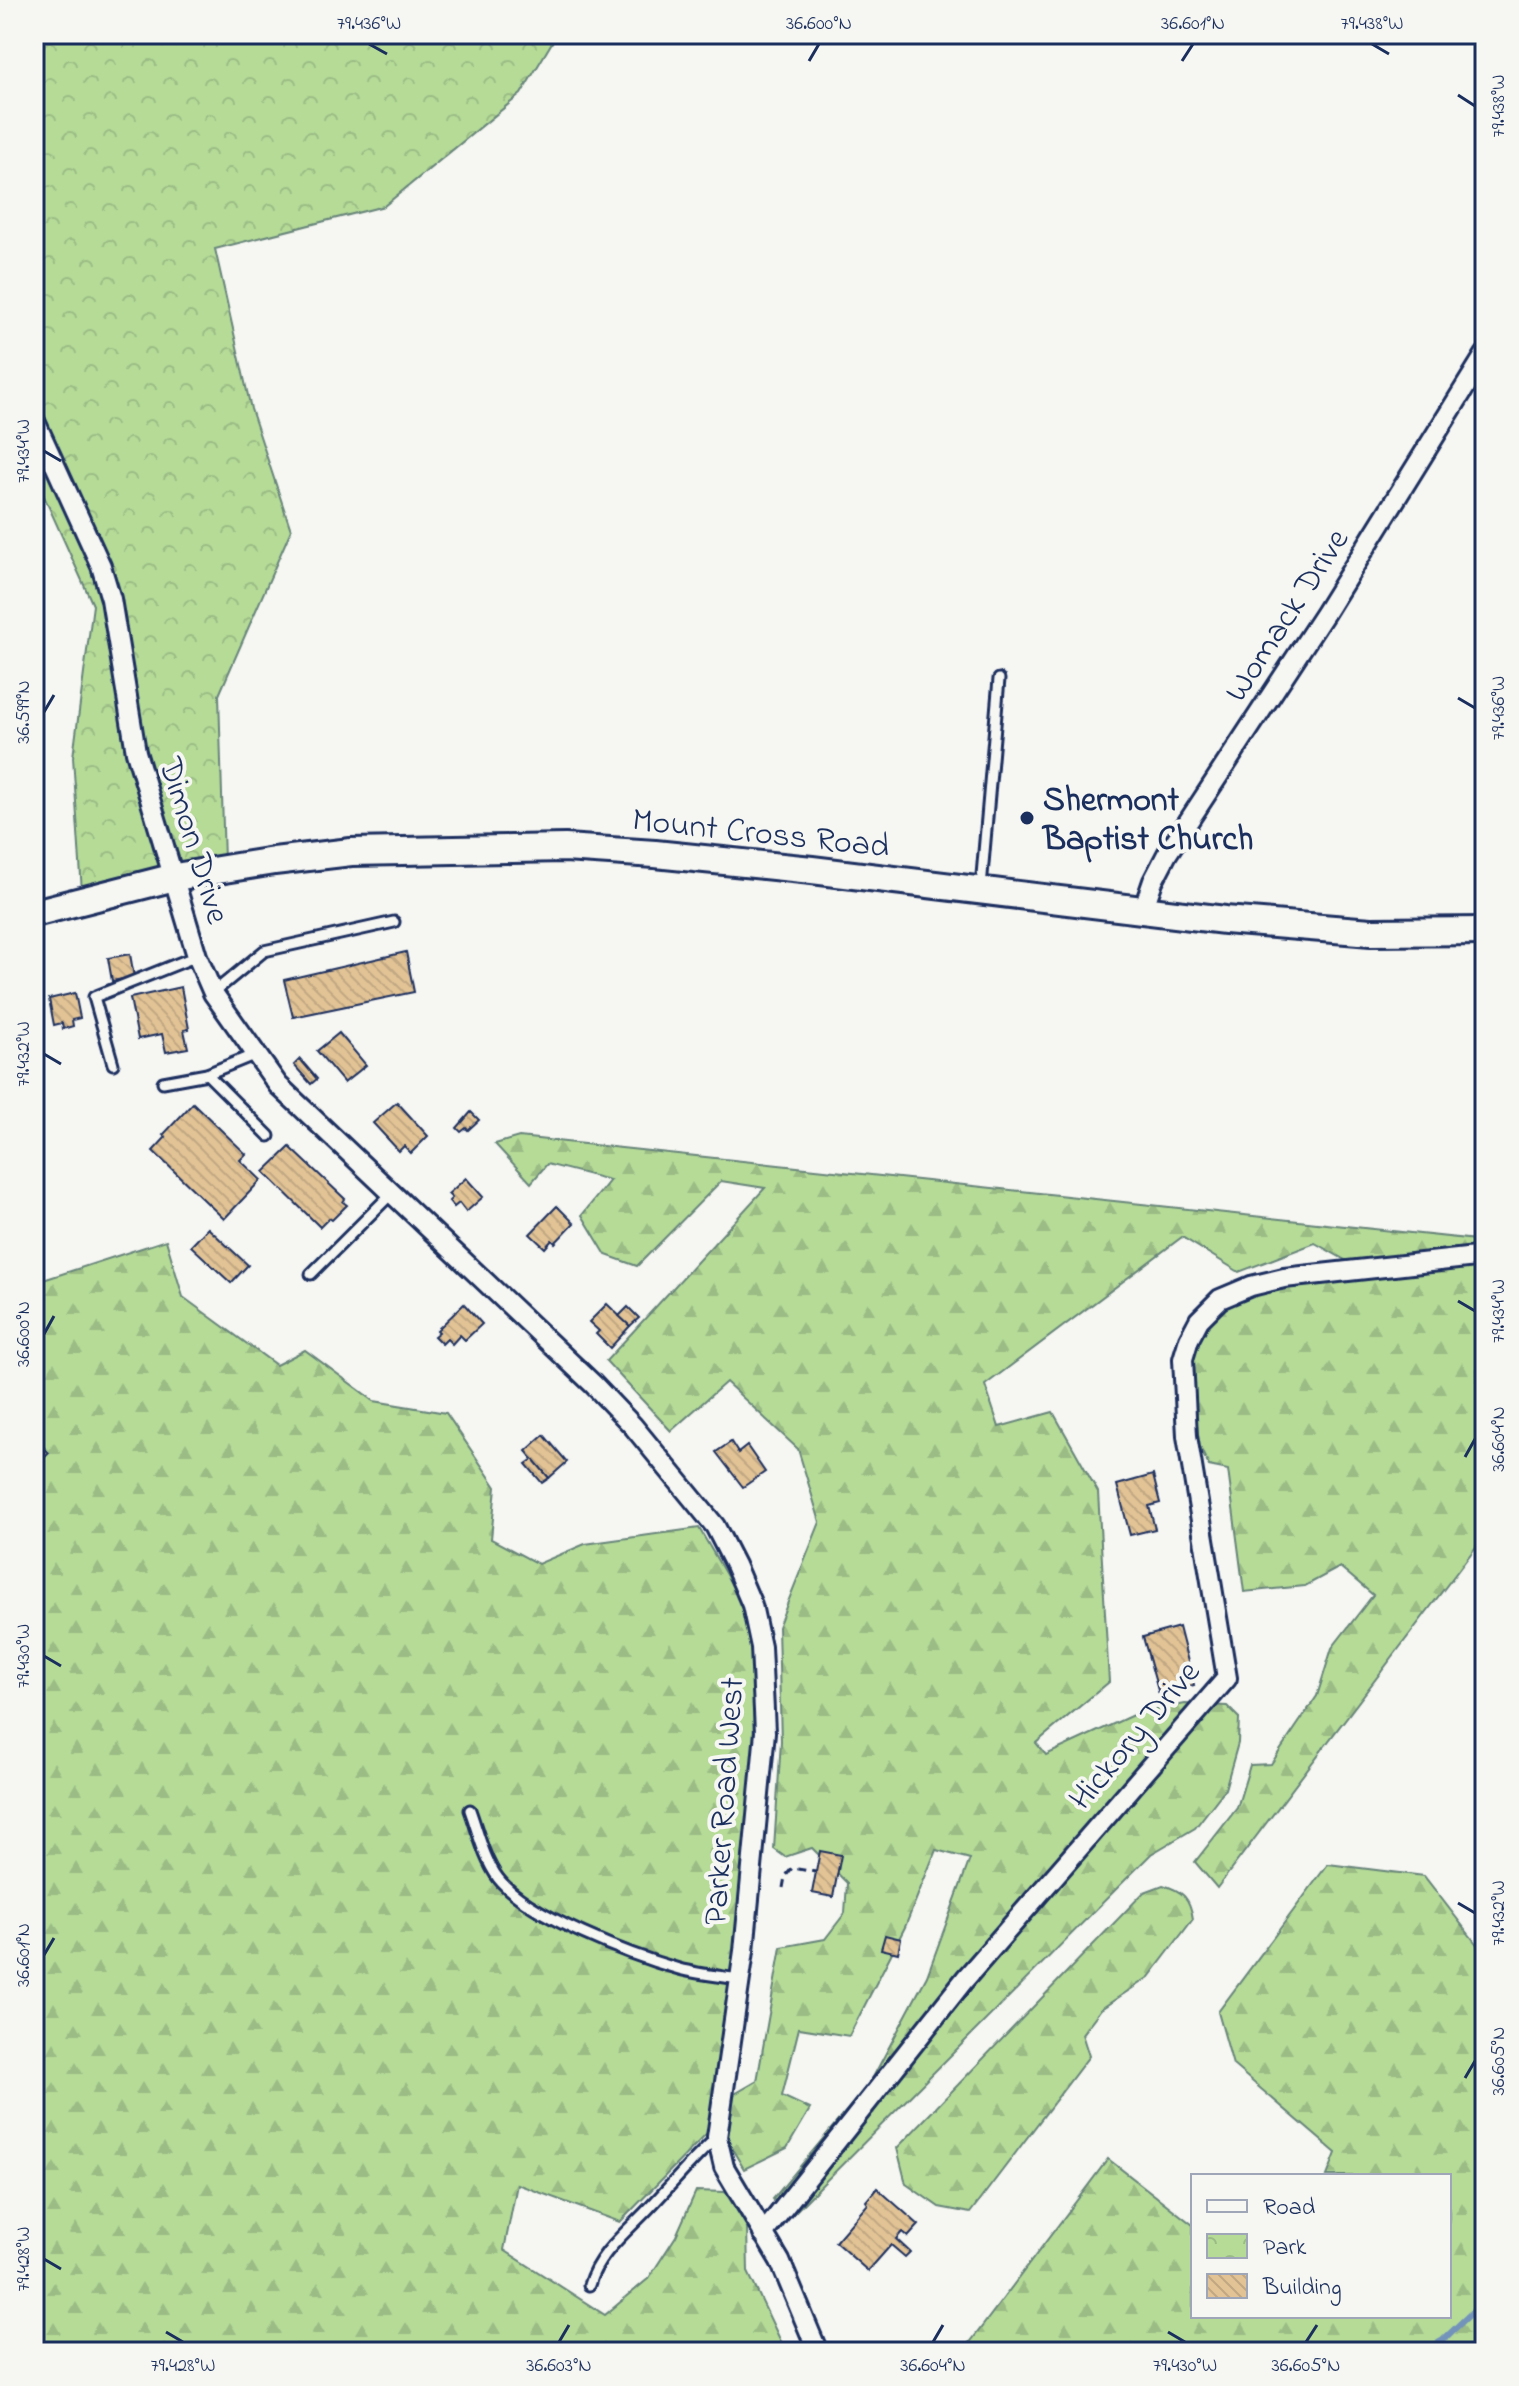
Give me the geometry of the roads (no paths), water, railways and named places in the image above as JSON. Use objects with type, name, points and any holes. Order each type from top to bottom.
[{"type":"main road","name":"Mount Cross Road","points":[[34,913],[175,877],[351,852],[565,848],[781,867],[1143,910],[1371,932],[1485,931]]},
{"type":"street","name":"Womack Drive","points":[[1143,910],[1167,854],[1325,613],[1485,355]]},
{"type":"street","name":"Dimon Drive","points":[[34,419],[101,566],[111,599],[136,752],[197,956],[213,993],[278,1085],[415,1215]]},
{"type":"street","name":"Parker Road West","points":[[415,1215],[633,1426],[715,1526],[752,1605],[761,1647],[765,1732],[744,1951],[717,2137],[724,2167],[795,2292],[818,2352]]},
{"type":"street","name":"Hickory Drive","points":[[763,2234],[965,1979],[1227,1678],[1186,1421],[1183,1359],[1199,1320],[1220,1299],[1251,1286],[1284,1278],[1485,1256]]},
{"type":"lane","points":[[981,891],[999,679]]},
{"type":"lane","points":[[213,993],[264,951],[394,922]]},
{"type":"lane","points":[[113,1064],[94,997],[197,956]]},
{"type":"lane","points":[[163,1082],[207,1074],[256,1054]]},
{"type":"lane","points":[[207,1074],[269,1136]]},
{"type":"lane","points":[[311,1274],[392,1193]]},
{"type":"lane","points":[[470,1810],[498,1878],[527,1903],[613,1945],[677,1968],[739,1979]]},
{"type":"lane","points":[[589,2285],[592,2272],[615,2243],[717,2137]]},
{"type":"waterway","points":[[1422,2352],[1443,2340],[1485,2300]]},
{"type":"place","name":"Shermont Baptist Church","points":[[1027,818]]}]
